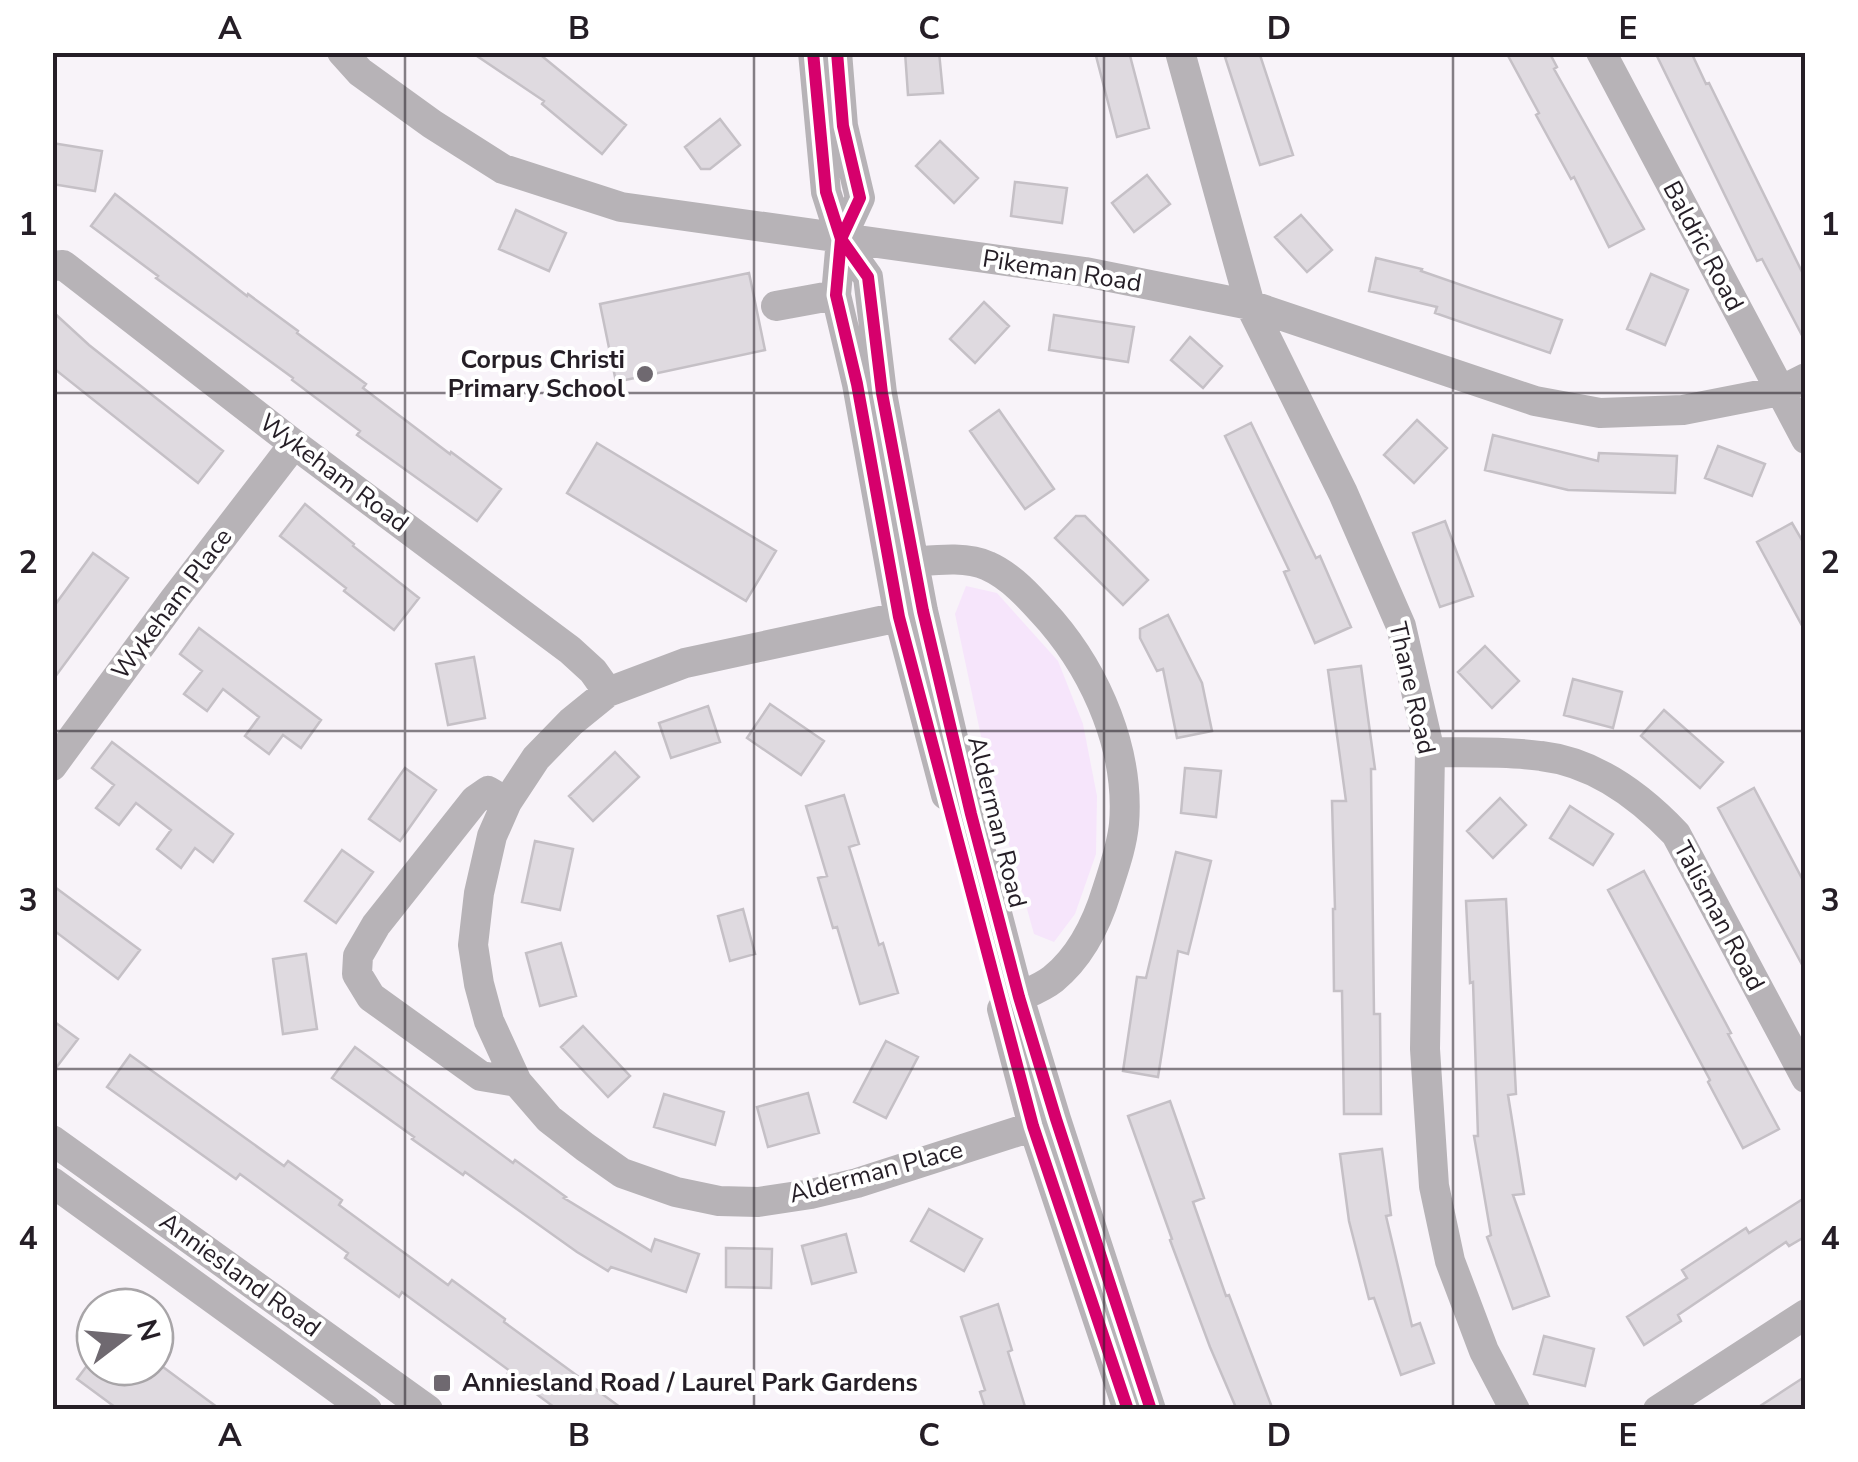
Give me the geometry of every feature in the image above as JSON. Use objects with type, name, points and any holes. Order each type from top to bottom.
[{"type":"street","name":"Pikeman Road","points":[[342,52],[360,72],[503,169],[621,207],[1085,272],[1250,305],[1535,401],[1600,413],[1682,410],[1793,384]]},
{"type":"street","name":"Alderman Road","points":[[813,52],[826,192],[841,239],[868,278],[882,393],[922,610],[1019,997],[1044,1123],[1151,1410]]},
{"type":"street","name":"Alderman Road","points":[[837,52],[843,126],[860,198],[841,239],[836,294],[857,384],[899,616],[1128,1410]]},
{"type":"street","name":"Thane Road","points":[[1180,52],[1250,305],[1343,493],[1401,626],[1430,752],[1425,1049],[1434,1186],[1450,1261],[1484,1351],[1515,1410]]},
{"type":"street","name":"Baldric Road","points":[[1600,52],[1793,384],[1806,438]]},
{"type":"street","name":"Wykeham Road","points":[[52,266],[63,265],[570,650],[608,692]]},
{"type":"street","points":[[776,306],[836,294]]},
{"type":"street","name":"Wykeham Place","points":[[52,766],[294,444]]},
{"type":"street","points":[[913,562],[972,561],[988,566],[1035,604],[1069,645],[1095,688],[1117,752],[1124,787],[1124,824],[1104,899],[1086,940],[1070,963],[1050,982],[1019,997]]},
{"type":"street","name":"Alderman Place","points":[[899,616],[686,663],[608,692],[571,722],[536,758],[507,802],[492,836],[473,944],[488,1021],[517,1082],[549,1118],[622,1173],[676,1192],[719,1200],[758,1202],[811,1194],[1044,1123]]},
{"type":"street","name":"Talisman Road","points":[[1430,752],[1544,756],[1584,766],[1652,808],[1676,834],[1806,1078]]},
{"type":"street","points":[[507,802],[488,791],[475,800],[376,925],[358,956],[357,974],[371,997],[481,1076],[517,1082]]},
{"type":"street","name":"Anniesland Road","points":[[52,1140],[428,1410]]},
{"type":"street","name":"Anniesland Road","points":[[52,1182],[367,1410]]},
{"type":"street","points":[[1658,1410],[1806,1314]]},
{"type":"street","points":[[310,1368],[328,1338]]},
{"type":"shaded area","points":[[966,586],[997,593],[1058,661],[1083,724],[1097,796],[1096,854],[1075,914],[1054,942],[1034,934],[988,769],[955,614]]},
{"type":"building","points":[[471,52],[537,52],[626,125],[602,154],[542,104],[544,101]]},
{"type":"building","points":[[905,52],[939,52],[943,93],[908,95]]},
{"type":"building","points":[[1095,52],[1129,52],[1149,128],[1117,137]]},
{"type":"building","points":[[1259,52],[1293,155],[1260,165],[1225,57]]},
{"type":"building","points":[[1506,52],[1549,52],[1557,67],[1554,69],[1644,229],[1609,247]]},
{"type":"building","points":[[1655,52],[1691,52],[1706,84],[1709,83],[1806,280],[1806,343],[1762,259],[1757,261]]},
{"type":"building","points":[[720,119],[740,145],[710,169],[701,169],[685,147]]},
{"type":"building","points":[[940,141],[978,178],[954,203],[916,166]]},
{"type":"building","points":[[52,143],[102,151],[95,191],[52,184]]},
{"type":"building","points":[[1147,175],[1170,204],[1134,232],[1112,203]]},
{"type":"building","points":[[1015,182],[1067,188],[1062,223],[1011,216]]},
{"type":"building","points":[[115,194],[366,384],[363,388],[501,489],[477,521],[357,435],[360,431],[293,378],[91,226]]},
{"type":"building","points":[[516,210],[566,233],[549,271],[499,249]]},
{"type":"building","points":[[1301,215],[1332,250],[1307,272],[1275,237]]},
{"type":"building","points":[[1376,258],[1422,269],[1562,320],[1550,353],[1435,313],[1437,307],[1369,291]]},
{"type":"building","points":[[749,273],[765,350],[616,382],[600,304]]},
{"type":"building","points":[[1651,274],[1688,290],[1665,345],[1627,329]]},
{"type":"building","points":[[984,302],[1009,326],[975,363],[950,339]]},
{"type":"building","points":[[52,311],[223,451],[198,483],[52,367]]},
{"type":"building","points":[[1054,315],[1134,327],[1128,362],[1049,350]]},
{"type":"building","points":[[1190,337],[1222,366],[1203,388],[1171,360]]},
{"type":"building","points":[[999,410],[1054,489],[1025,509],[970,431]]},
{"type":"building","points":[[1417,420],[1447,448],[1414,483],[1384,455]]},
{"type":"building","points":[[1251,423],[1316,558],[1320,556],[1351,627],[1315,643],[1284,572],[1289,570],[1225,436]]},
{"type":"building","points":[[1493,435],[1598,461],[1599,453],[1677,456],[1675,493],[1568,490],[1485,470]]},
{"type":"building","points":[[597,443],[776,551],[746,601],[567,493]]},
{"type":"building","points":[[1718,446],[1765,464],[1752,496],[1705,478]]},
{"type":"building","points":[[305,504],[419,598],[394,630],[280,536]]},
{"type":"building","points":[[1076,516],[1085,516],[1148,580],[1123,605],[1055,538]]},
{"type":"building","points":[[1445,521],[1473,596],[1440,607],[1413,533]]},
{"type":"building","points":[[1792,523],[1806,547],[1806,633],[1757,542]]},
{"type":"building","points":[[93,553],[128,578],[52,681],[52,609]]},
{"type":"building","points":[[1168,615],[1202,683],[1212,731],[1177,738],[1163,669],[1157,671],[1140,638],[1140,629]]},
{"type":"building","points":[[199,628],[321,720],[301,748],[283,735],[269,754],[245,736],[259,717],[223,689],[207,711],[184,694],[202,671],[180,654]]},
{"type":"building","points":[[1485,646],[1519,681],[1492,708],[1458,672]]},
{"type":"building","points":[[474,657],[485,718],[448,725],[436,664]]},
{"type":"building","points":[[1361,666],[1375,769],[1371,769],[1374,1014],[1380,1014],[1381,1114],[1344,1114],[1342,991],[1334,991],[1332,801],[1346,801],[1328,670]]},
{"type":"building","points":[[1573,679],[1622,692],[1613,728],[1564,715]]},
{"type":"building","points":[[770,704],[824,741],[801,775],[747,738]]},
{"type":"building","points":[[708,706],[720,742],[671,758],[659,723]]},
{"type":"building","points":[[1664,710],[1723,762],[1700,788],[1641,736]]},
{"type":"building","points":[[112,742],[233,834],[213,862],[195,848],[181,868],[157,849],[171,830],[136,803],[119,825],[96,808],[114,785],[92,768]]},
{"type":"building","points":[[615,752],[639,777],[593,821],[569,796]]},
{"type":"building","points":[[405,768],[436,790],[400,841],[369,819]]},
{"type":"building","points":[[1185,768],[1221,771],[1216,817],[1181,813]]},
{"type":"building","points":[[1754,788],[1806,886],[1806,972],[1718,808]]},
{"type":"building","points":[[844,795],[859,844],[849,847],[898,993],[860,1004],[818,878],[827,876],[806,806]]},
{"type":"building","points":[[1500,798],[1526,825],[1493,858],[1467,831]]},
{"type":"building","points":[[1570,806],[1613,834],[1593,865],[1550,838]]},
{"type":"building","points":[[535,841],[573,849],[560,910],[522,902]]},
{"type":"building","points":[[342,850],[373,872],[336,923],[305,901]]},
{"type":"building","points":[[1176,852],[1211,861],[1188,954],[1178,951],[1158,1077],[1123,1071],[1137,977],[1146,978]]},
{"type":"building","points":[[1644,871],[1779,1129],[1743,1148],[1608,890]]},
{"type":"building","points":[[52,885],[140,950],[118,979],[52,929]]},
{"type":"building","points":[[1506,899],[1516,1094],[1508,1095],[1524,1194],[1513,1195],[1549,1296],[1513,1309],[1487,1237],[1491,1235],[1474,1136],[1478,1136],[1473,982],[1470,983],[1466,901]]},
{"type":"building","points":[[743,909],[755,954],[730,961],[718,916]]},
{"type":"building","points":[[561,943],[576,996],[540,1006],[526,953]]},
{"type":"building","points":[[306,954],[317,1029],[283,1034],[273,959]]},
{"type":"building","points":[[52,1020],[78,1039],[52,1073]]},
{"type":"building","points":[[583,1026],[630,1076],[608,1097],[561,1047]]},
{"type":"building","points":[[886,1041],[918,1057],[886,1118],[854,1102]]},
{"type":"building","points":[[355,1047],[513,1163],[515,1160],[564,1198],[651,1251],[655,1239],[699,1254],[686,1292],[611,1267],[608,1271],[412,1139],[332,1078]]},
{"type":"building","points":[[130,1055],[284,1166],[288,1161],[342,1200],[339,1205],[448,1285],[452,1280],[624,1410],[558,1410],[402,1292],[399,1297],[345,1258],[348,1253],[240,1174],[236,1179],[107,1087]]},
{"type":"building","points":[[808,1093],[819,1133],[768,1147],[757,1107]]},
{"type":"building","points":[[664,1094],[724,1112],[715,1145],[654,1127]]},
{"type":"building","points":[[1170,1101],[1204,1198],[1193,1202],[1273,1410],[1237,1410],[1170,1240],[1128,1116]]},
{"type":"building","points":[[1382,1149],[1391,1215],[1386,1216],[1412,1326],[1420,1323],[1434,1363],[1401,1375],[1374,1298],[1369,1299],[1349,1221],[1340,1154]]},
{"type":"building","points":[[1806,1197],[1806,1236],[1789,1246],[1786,1242],[1678,1315],[1681,1321],[1644,1345],[1627,1317],[1687,1278],[1682,1270],[1746,1228],[1749,1233]]},
{"type":"building","points":[[929,1209],[982,1239],[964,1271],[911,1241]]},
{"type":"building","points":[[846,1234],[856,1272],[812,1284],[802,1246]]},
{"type":"building","points":[[726,1248],[772,1249],[771,1288],[726,1287]]},
{"type":"building","points":[[998,1304],[1026,1410],[986,1410],[980,1392],[985,1390],[961,1317]]},
{"type":"building","points":[[1544,1336],[1594,1349],[1585,1386],[1534,1374]]},
{"type":"building","points":[[175,1376],[221,1410],[119,1410],[88,1387],[175,1387]]},
{"type":"building","points":[[1806,1376],[1806,1410],[1754,1410],[1789,1387]]},
{"type":"cycle path","points":[[813,52],[826,192],[841,239],[868,277],[882,393],[923,611],[971,814],[1019,997],[1151,1410]]},
{"type":"cycle path","points":[[837,52],[843,126],[860,198],[841,239],[836,295],[857,384],[899,617],[1033,1126],[1128,1410]]},
{"type":"place","name":"Corpus Christi Primary School","points":[[645,374]]},
{"type":"place","name":"Anniesland Road / Laurel Park Gardens","points":[[442,1383]]}]
